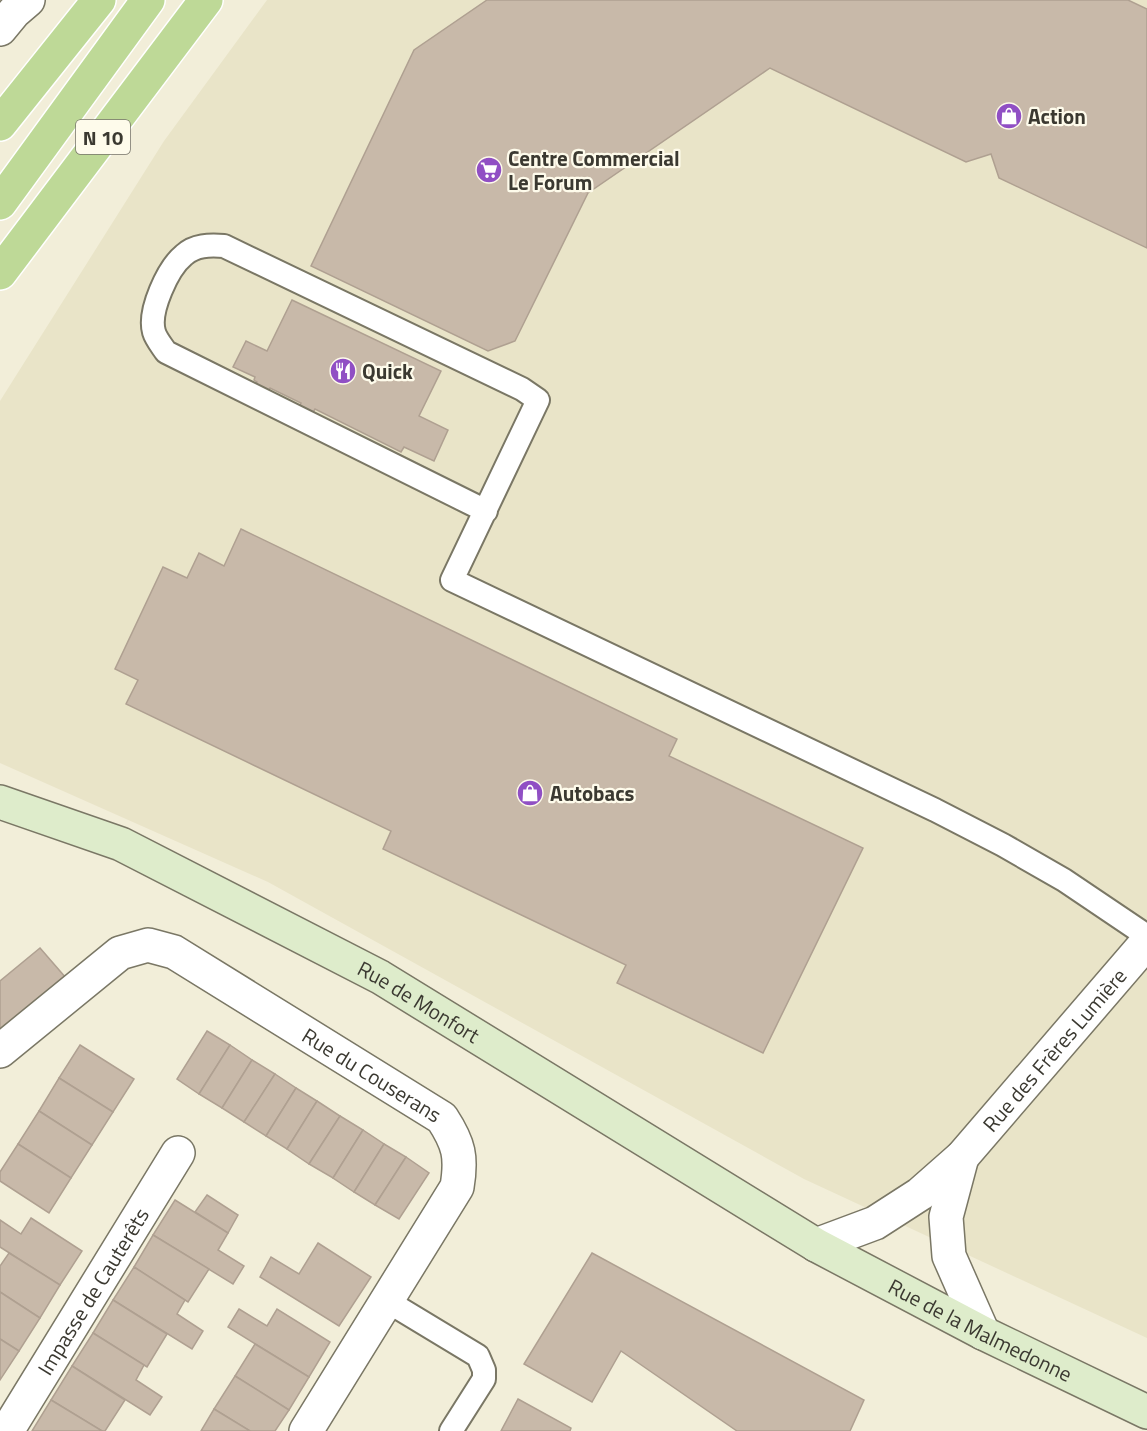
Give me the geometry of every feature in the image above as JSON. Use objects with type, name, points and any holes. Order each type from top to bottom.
[{"type":"main road","points":[[0,124],[99,0]]},
{"type":"main road","name":"N 10","points":[[0,204],[148,0]]},
{"type":"main road","name":"N 10","points":[[0,273],[207,0]]},
{"type":"street","name":"Rue de Monfort","points":[[0,802],[121,844],[380,977],[816,1245]]},
{"type":"street","name":"Rue des Frères Lumière","points":[[816,1245],[875,1223],[920,1194],[962,1157],[1147,942]]},
{"type":"street","name":"Rue du Couserans","points":[[0,1051],[120,952],[148,945],[174,952],[442,1118],[454,1137],[461,1164],[457,1187],[306,1431]]},
{"type":"street","name":"Impasse de Cauterêts","points":[[7,1431],[177,1154]]},
{"type":"street","name":"Rue des Frères Lumière","points":[[962,1157],[945,1217],[949,1256],[983,1334]]},
{"type":"street","name":"Rue de la Malmedonne","points":[[816,1245],[983,1334],[1147,1412]]},
{"type":"lane","points":[[486,511],[166,352],[154,331],[154,307],[172,267],[184,254],[205,245],[224,246],[522,389],[538,400],[486,511],[452,580],[935,810],[1053,874],[1147,936]]},
{"type":"lane","points":[[387,1301],[478,1356],[484,1370],[484,1379],[451,1431]]},
{"type":"shaded area","points":[[267,0],[1147,0],[1147,1338],[804,1179],[268,882],[0,763],[0,401],[164,141]]},
{"type":"building","name":"Centre Commercial Le Forum","points":[[487,0],[1128,0],[1147,9],[1147,248],[999,178],[991,154],[966,162],[770,68],[588,193],[515,341],[488,351],[311,266],[414,50]]},
{"type":"building","points":[[292,300],[441,371],[419,416],[448,430],[434,461],[404,447],[401,452],[315,409],[310,418],[296,412],[301,403],[270,388],[266,397],[252,391],[257,382],[254,380],[255,377],[233,367],[246,341],[267,351]]},
{"type":"building","name":"Autobacs","points":[[241,529],[677,739],[669,756],[863,848],[763,1053],[617,983],[626,965],[383,849],[391,831],[126,704],[138,680],[115,669],[163,567],[187,578],[199,553],[224,566]]},
{"type":"building","points":[[40,948],[66,978],[0,1031],[0,981]]},
{"type":"building","points":[[207,1031],[230,1045],[199,1094],[177,1079]]},
{"type":"building","points":[[80,1045],[134,1079],[113,1112],[59,1078]]},
{"type":"building","points":[[230,1045],[252,1060],[222,1108],[199,1094]]},
{"type":"building","points":[[252,1060],[275,1074],[244,1122],[222,1108]]},
{"type":"building","points":[[275,1074],[296,1088],[266,1136],[244,1122]]},
{"type":"building","points":[[59,1078],[113,1112],[92,1145],[39,1111]]},
{"type":"building","points":[[296,1088],[317,1101],[287,1149],[266,1136]]},
{"type":"building","points":[[317,1101],[340,1116],[309,1164],[287,1149]]},
{"type":"building","points":[[39,1111],[92,1145],[71,1178],[18,1144]]},
{"type":"building","points":[[340,1116],[363,1130],[333,1178],[309,1164]]},
{"type":"building","points":[[363,1130],[384,1144],[354,1192],[333,1178]]},
{"type":"building","points":[[18,1144],[71,1178],[49,1213],[0,1181],[0,1172]]},
{"type":"building","points":[[384,1144],[406,1157],[375,1205],[354,1192]]},
{"type":"building","points":[[406,1157],[429,1173],[399,1219],[375,1205]]},
{"type":"building","points":[[207,1195],[238,1215],[228,1233],[195,1212]]},
{"type":"building","points":[[175,1200],[228,1233],[218,1250],[244,1266],[233,1284],[153,1235]]},
{"type":"building","points":[[31,1218],[82,1251],[60,1285],[0,1247],[0,1220],[21,1234]]},
{"type":"building","points":[[153,1235],[209,1269],[188,1302],[134,1267]]},
{"type":"building","points":[[318,1243],[371,1277],[339,1326],[260,1277],[271,1257],[299,1274]]},
{"type":"building","points":[[9,1253],[60,1285],[40,1318],[0,1292],[0,1266]]},
{"type":"building","points":[[592,1253],[864,1400],[850,1431],[737,1431],[621,1351],[592,1402],[524,1364]]},
{"type":"building","points":[[134,1267],[185,1300],[177,1314],[203,1331],[192,1349],[113,1300]]},
{"type":"building","points":[[0,1292],[40,1318],[19,1351],[0,1339]]},
{"type":"building","points":[[113,1300],[167,1334],[147,1367],[93,1333]]},
{"type":"building","points":[[239,1309],[267,1326],[277,1309],[330,1342],[309,1377],[228,1327]]},
{"type":"building","points":[[93,1333],[144,1365],[136,1380],[162,1397],[150,1415],[72,1366]]},
{"type":"building","points":[[0,1339],[19,1351],[0,1380]]},
{"type":"building","points":[[255,1344],[309,1377],[289,1410],[235,1376]]},
{"type":"building","points":[[72,1366],[125,1400],[105,1431],[51,1400]]},
{"type":"building","points":[[235,1376],[289,1410],[275,1431],[250,1431],[214,1409]]},
{"type":"building","points":[[518,1399],[571,1428],[570,1431],[501,1431]]},
{"type":"building","points":[[51,1400],[102,1431],[32,1431]]},
{"type":"building","points":[[214,1409],[250,1431],[201,1431]]},
{"type":"place","name":"Action","points":[[1009,116]]},
{"type":"place","name":"Centre Commercial Le Forum","points":[[489,170]]},
{"type":"place","name":"Quick","points":[[343,371]]},
{"type":"place","name":"Autobacs","points":[[530,793]]}]
